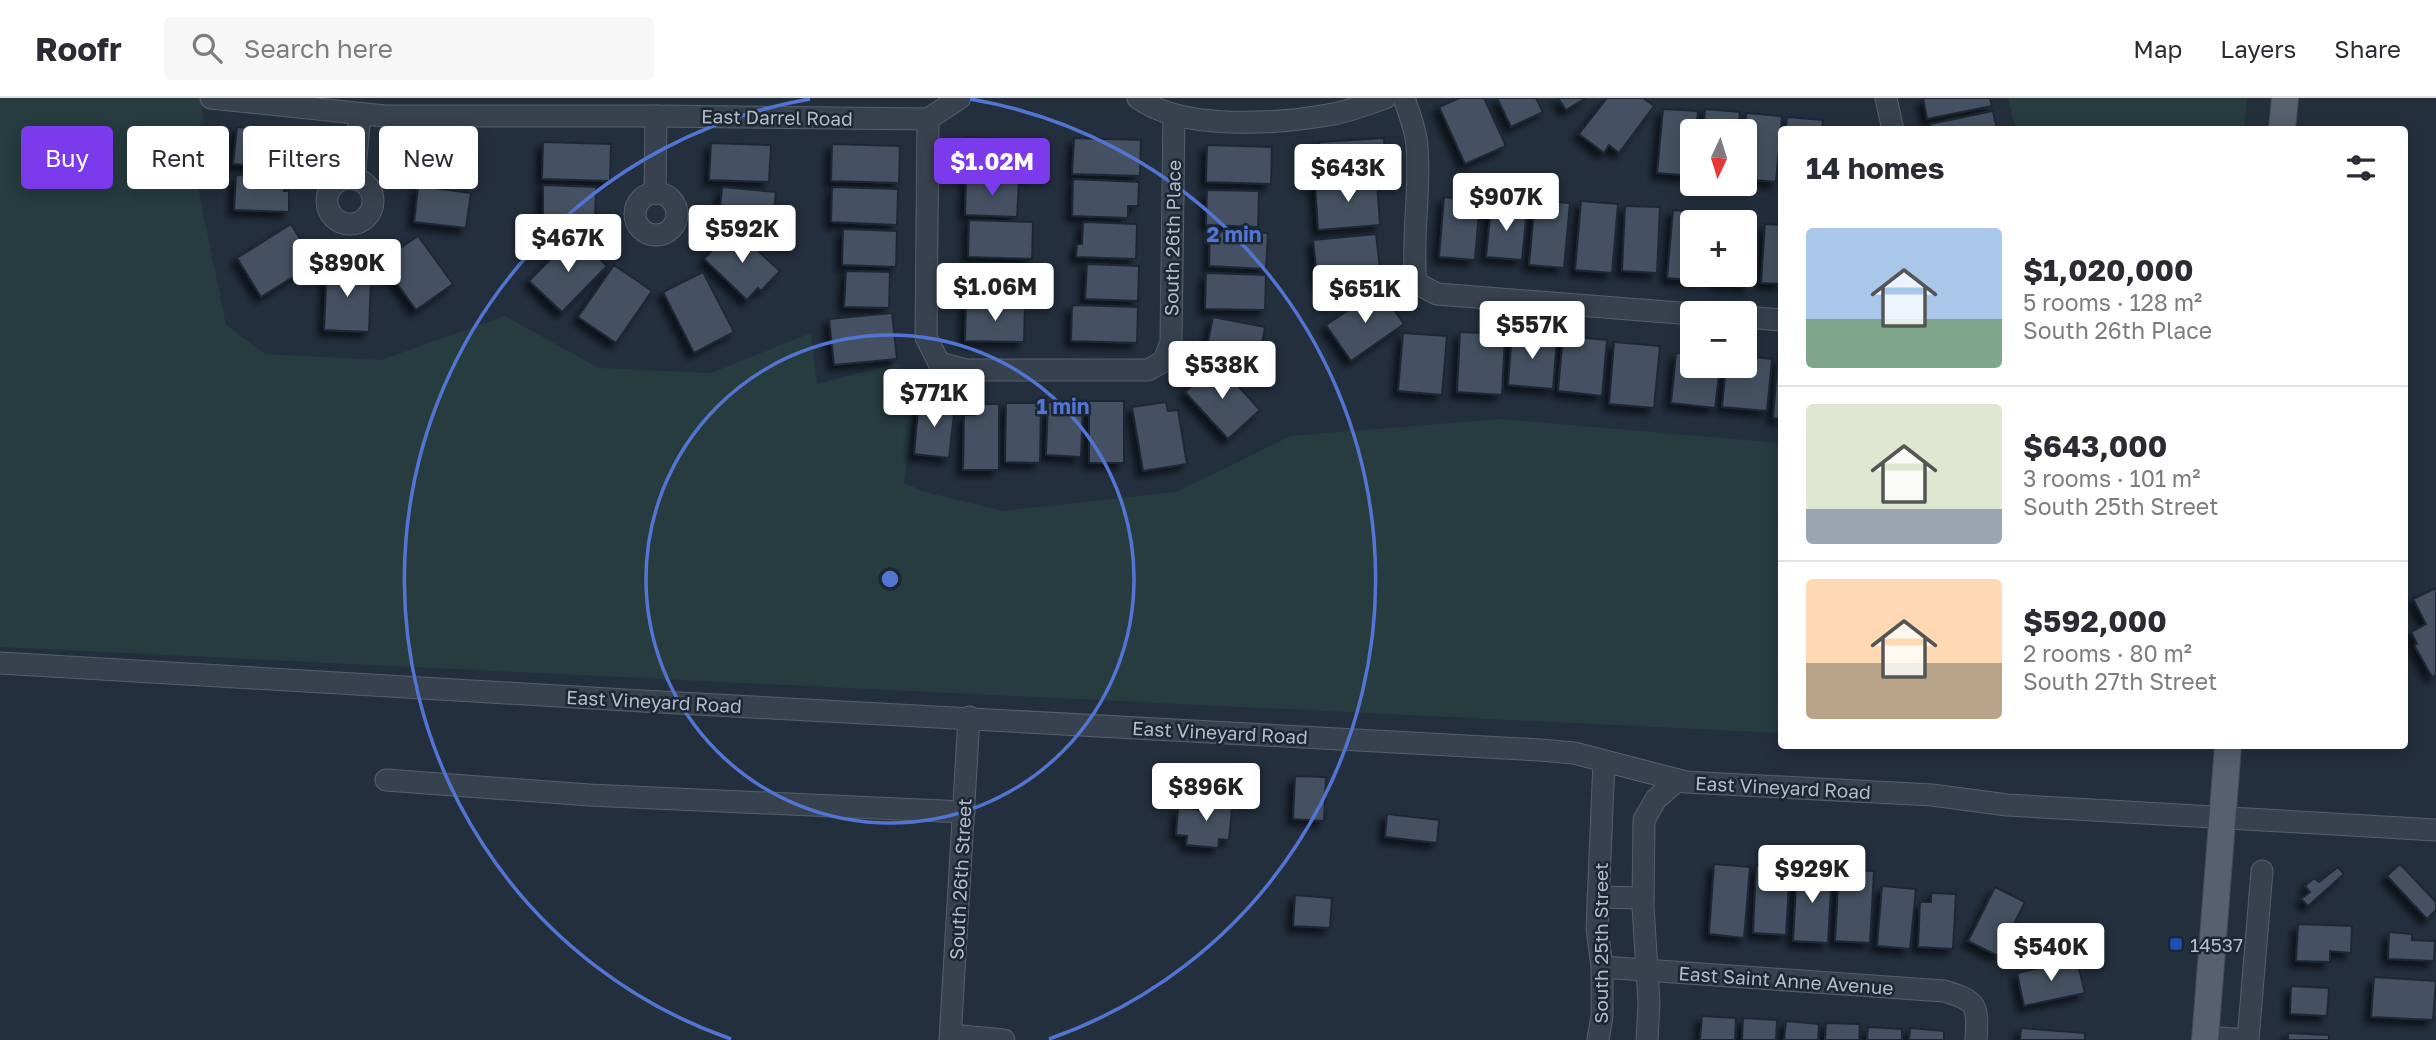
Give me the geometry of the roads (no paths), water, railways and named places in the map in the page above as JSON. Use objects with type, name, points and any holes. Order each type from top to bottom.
[{"type":"main road","points":[[2282,126],[2285,98]]},
{"type":"main road","points":[[2205,1038],[2228,749]]},
{"type":"street","name":"East Darrel Road","points":[[211,98],[360,114],[433,117],[928,118]]},
{"type":"street","points":[[928,118],[960,98]]},
{"type":"street","points":[[1138,98],[1174,115],[1240,123],[1284,121],[1336,114],[1384,98]]},
{"type":"street","points":[[1404,98],[1417,142],[1414,263],[1416,283],[1437,294],[1680,313]]},
{"type":"street","points":[[1886,98],[1893,126]]},
{"type":"street","points":[[359,126],[360,114]]},
{"type":"street","name":"South 26th Place","points":[[928,118],[926,337],[939,363],[966,370],[1148,370],[1164,360],[1171,342],[1174,115]]},
{"type":"street","points":[[655,192],[656,116]]},
{"type":"street","points":[[1757,318],[1778,320]]},
{"type":"street","name":"East Vineyard Road","points":[[0,663],[327,684],[1541,750],[1574,753],[1678,780],[1932,795],[2007,805],[2436,830]]},
{"type":"street","name":"South 26th Street","points":[[950,1037],[970,717]]},
{"type":"street","name":"South 25th Street","points":[[1598,1040],[1602,1016],[1602,967],[1597,928],[1604,761]]},
{"type":"street","points":[[386,780],[589,795],[964,812]]},
{"type":"street","points":[[1647,1040],[1649,1003],[1643,898],[1644,820],[1656,799],[1678,780]]},
{"type":"street","points":[[2205,1038],[2248,1040],[2262,871]]},
{"type":"street","points":[[1598,897],[1643,898]]},
{"type":"street","name":"East Saint Anne Avenue","points":[[1602,967],[1944,991],[1969,999],[1976,1009],[1976,1040]]},
{"type":"street","points":[[950,1037],[1004,1040]]},
{"type":"place","name":"14537","points":[[2176,944]]}]
